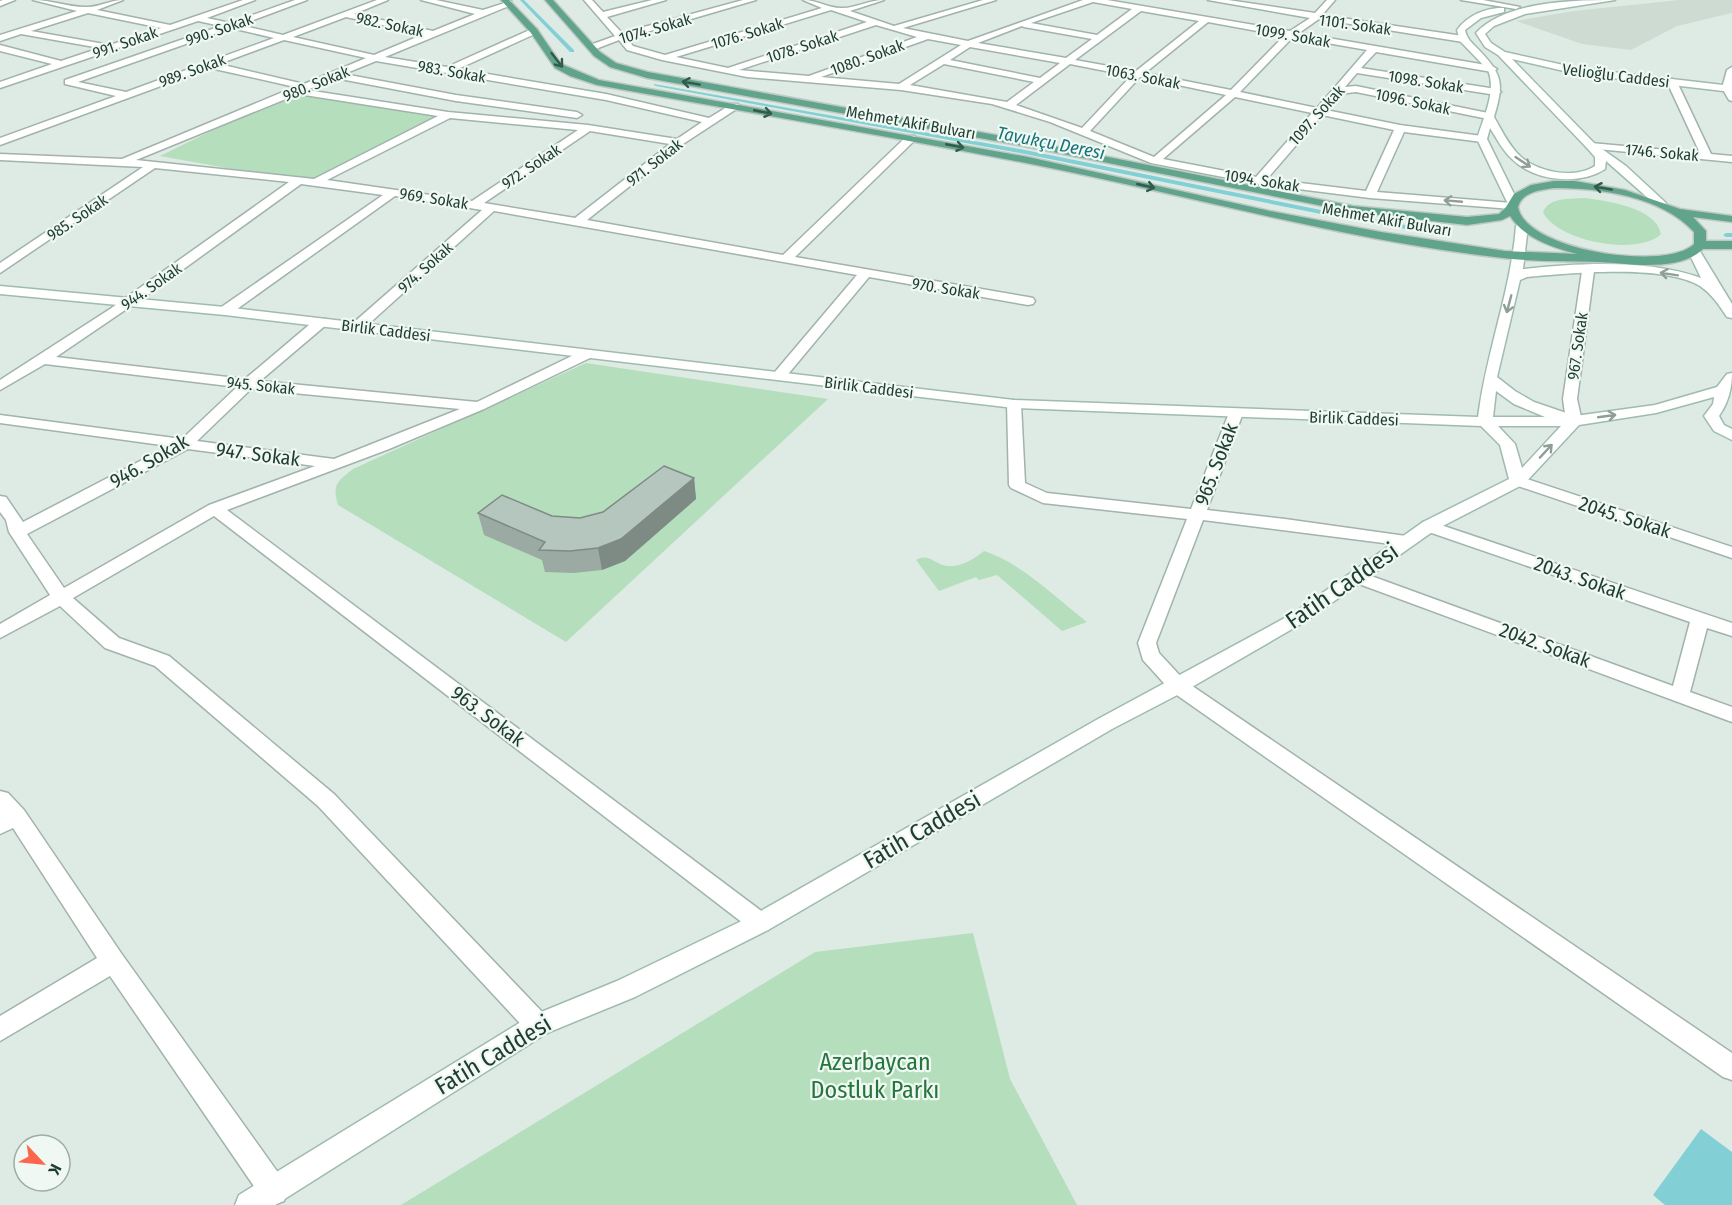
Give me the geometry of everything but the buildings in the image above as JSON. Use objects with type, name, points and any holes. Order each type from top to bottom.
[{"type":"main road","name":"Mehmet Akif Bulvarı","points":[[549,0],[597,54],[613,65],[647,75],[1018,142],[1295,199],[1353,209],[1467,221],[1502,217],[1522,193],[1540,187],[1565,185],[1625,192],[1660,203],[1678,212]]},
{"type":"main road","name":"Mehmet Akif Bulvarı","points":[[507,2],[534,31],[558,66],[573,74],[621,87],[1028,160],[1359,232],[1520,256],[1633,261]]},
{"type":"main road","points":[[1512,206],[1514,217],[1522,226],[1551,242],[1576,251],[1633,261],[1669,259],[1697,248],[1732,245]]},
{"type":"main road","points":[[1678,212],[1732,219]]},
{"type":"main road","points":[[1678,212],[1700,231],[1697,248]]},
{"type":"street","points":[[0,4],[12,0]]},
{"type":"street","points":[[37,0],[170,27]]},
{"type":"street","points":[[0,38],[119,0]]},
{"type":"street","name":"991. Sokak","points":[[0,85],[251,0]]},
{"type":"street","name":"990. Sokak","points":[[68,82],[303,0]]},
{"type":"street","name":"989. Sokak","points":[[0,142],[384,0]]},
{"type":"street","points":[[425,0],[484,13]]},
{"type":"street","points":[[588,0],[603,15],[619,37]]},
{"type":"street","points":[[603,15],[662,0]]},
{"type":"street","name":"1074. Sokak","points":[[593,47],[619,37],[752,0]]},
{"type":"street","name":"1063. Sokak","points":[[807,0],[927,36],[1138,74],[1400,128],[1482,139]]},
{"type":"street","points":[[842,11],[880,0]]},
{"type":"street","points":[[895,28],[992,0]]},
{"type":"street","points":[[902,87],[970,43],[1092,0]]},
{"type":"street","name":"1099. Sokak","points":[[1092,0],[1492,69]]},
{"type":"street","name":"1101. Sokak","points":[[1212,0],[1315,18],[1462,39]]},
{"type":"street","points":[[1155,161],[1234,93],[1290,35],[1315,18],[1331,0]]},
{"type":"street","points":[[1465,0],[1498,2],[1516,7]]},
{"type":"street","points":[[1512,206],[1482,139],[1496,92],[1496,76],[1462,39],[1461,30],[1466,21],[1486,13],[1565,0]]},
{"type":"street","points":[[1488,116],[1513,155],[1525,165],[1539,171],[1577,175],[1597,171],[1601,167],[1600,157],[1591,146],[1501,53],[1488,45],[1480,33],[1488,25],[1518,14],[1611,0]]},
{"type":"street","points":[[222,1],[239,4]]},
{"type":"street","name":"980. Sokak","points":[[123,162],[435,34],[507,2]]},
{"type":"street","name":"1076. Sokak","points":[[665,58],[830,8]]},
{"type":"street","points":[[1010,105],[1139,8]]},
{"type":"street","name":"982. Sokak","points":[[345,14],[435,34]]},
{"type":"street","name":"983. Sokak","points":[[197,18],[376,58],[606,97],[708,121]]},
{"type":"street","points":[[1084,132],[1138,74],[1208,20]]},
{"type":"street","name":"1078. Sokak","points":[[728,70],[876,22]]},
{"type":"street","points":[[1021,24],[1099,38]]},
{"type":"street","points":[[0,27],[111,47]]},
{"type":"street","points":[[447,71],[534,31]]},
{"type":"street","name":"1080. Sokak","points":[[807,79],[927,36]]},
{"type":"street","name":"1094. Sokak","points":[[619,37],[630,48],[665,58],[728,70],[959,94],[1010,105],[1155,161],[1259,181],[1370,195],[1512,206]]},
{"type":"street","points":[[0,48],[61,64]]},
{"type":"street","name":"1097. Sokak","points":[[1259,181],[1317,111],[1339,91],[1373,49]]},
{"type":"street","name":"Velioğlu Caddesi","points":[[1501,53],[1528,62],[1591,73],[1729,89]]},
{"type":"street","points":[[942,61],[1042,81]]},
{"type":"street","points":[[206,64],[301,89],[448,115],[588,128],[679,142]]},
{"type":"street","name":"1098. Sokak","points":[[1356,70],[1496,92]]},
{"type":"street","points":[[1732,70],[1729,89],[1732,98]]},
{"type":"street","points":[[1540,93],[1551,78],[1591,73]]},
{"type":"street","points":[[33,74],[125,95]]},
{"type":"street","points":[[335,75],[456,98],[577,115]]},
{"type":"street","points":[[1672,82],[1707,156]]},
{"type":"street","name":"1096. Sokak","points":[[1339,91],[1356,89],[1488,116]]},
{"type":"street","points":[[597,103],[606,97]]},
{"type":"street","name":"971. Sokak","points":[[576,223],[679,142],[708,121],[735,106]]},
{"type":"street","points":[[560,125],[587,109]]},
{"type":"street","points":[[316,183],[448,115]]},
{"type":"street","name":"972. Sokak","points":[[474,205],[588,128]]},
{"type":"street","points":[[1370,195],[1400,128]]},
{"type":"street","points":[[786,259],[911,138]]},
{"type":"street","points":[[1591,146],[1622,168],[1660,203]]},
{"type":"street","name":"1746. Sokak","points":[[1591,146],[1732,159]]},
{"type":"street","name":"969. Sokak","points":[[0,157],[154,164],[394,192],[492,207],[864,275]]},
{"type":"street","name":"985. Sokak","points":[[0,269],[154,164]]},
{"type":"street","name":"944. Sokak","points":[[0,387],[130,302],[299,180]]},
{"type":"street","points":[[225,311],[394,192]]},
{"type":"street","name":"974. Sokak","points":[[357,327],[492,207]]},
{"type":"street","points":[[1518,481],[1507,444],[1485,422],[1490,378],[1520,256],[1522,226]]},
{"type":"street","points":[[1697,248],[1721,298],[1732,314]]},
{"type":"street","points":[[1515,278],[1524,273],[1628,269],[1685,276],[1700,281],[1721,298]]},
{"type":"street","name":"967. Sokak","points":[[1574,421],[1570,399],[1588,271]]},
{"type":"street","points":[[779,376],[864,275]]},
{"type":"street","name":"970. Sokak","points":[[864,275],[1028,301]]},
{"type":"street","name":"Birlik Caddesi","points":[[4,293],[225,311],[1014,404],[1485,422],[1574,421],[1656,409],[1722,390]]},
{"type":"street","name":"946. Sokak","points":[[17,531],[184,445],[248,384],[321,322]]},
{"type":"street","points":[[0,632],[215,509],[338,465],[479,406],[587,354]]},
{"type":"street","name":"945. Sokak","points":[[44,360],[248,384],[479,406]]},
{"type":"street","points":[[1732,377],[1722,390],[1720,404],[1711,416],[1719,428],[1732,435]]},
{"type":"street","points":[[1490,378],[1509,396],[1527,406],[1574,421]]},
{"type":"street","points":[[1014,404],[1017,485],[1043,498],[1285,524],[1407,541]]},
{"type":"street","name":"965. Sokak","points":[[1236,413],[1147,643],[1150,655],[1178,686],[1732,1068]]},
{"type":"street","name":"947. Sokak","points":[[0,419],[338,465]]},
{"type":"street","name":"Fatih Caddesi","points":[[249,1205],[538,1025],[626,989],[760,923],[1105,724],[1178,686],[1300,617],[1429,526],[1518,481],[1574,421]]},
{"type":"street","name":"2045. Sokak","points":[[1518,481],[1732,553]]},
{"type":"street","points":[[0,501],[60,596],[112,643],[162,661],[326,800],[538,1025]]},
{"type":"street","name":"963. Sokak","points":[[215,509],[760,923]]},
{"type":"street","name":"2043. Sokak","points":[[1429,526],[1732,630]]},
{"type":"street","name":"2042. Sokak","points":[[1357,576],[1732,715]]},
{"type":"street","points":[[1680,695],[1700,619]]},
{"type":"street","points":[[5,814],[113,961],[274,1191]]},
{"type":"street","points":[[0,1029],[113,961]]},
{"type":"shaded area","points":[[1679,0],[1732,0],[1732,13],[1677,26],[1631,50],[1582,44],[1516,21],[1574,11]]},
{"type":"green space","points":[[297,89],[447,112],[322,185],[160,156]]},
{"type":"green space","points":[[1584,198],[1629,207],[1640,212],[1650,217],[1661,234],[1650,241],[1635,244],[1617,245],[1598,242],[1564,231],[1551,222],[1543,212],[1555,201]]},
{"type":"green space","points":[[586,363],[828,399],[566,642],[338,505],[337,484],[353,469]]},
{"type":"green space","points":[[984,551],[998,556],[1024,572],[1087,622],[1062,631],[997,575],[979,580],[976,577],[939,591],[916,560],[929,558],[944,565],[953,566],[968,562]]},
{"type":"green space","name":"Azerbaycan Dostluk Parkı","points":[[973,933],[1010,1079],[1077,1205],[401,1205],[815,952]]},
{"type":"water","points":[[1701,1129],[1732,1152],[1732,1205],[1665,1205],[1653,1195]]},
{"type":"waterway","name":"Tavukçu Deresi","points":[[522,0],[572,51]]},
{"type":"waterway","name":"Tavukçu Deresi","points":[[656,85],[1020,151],[1321,212],[1439,233]]},
{"type":"waterway","name":"Tavukçu Deresi","points":[[1726,235],[1732,235]]}]
